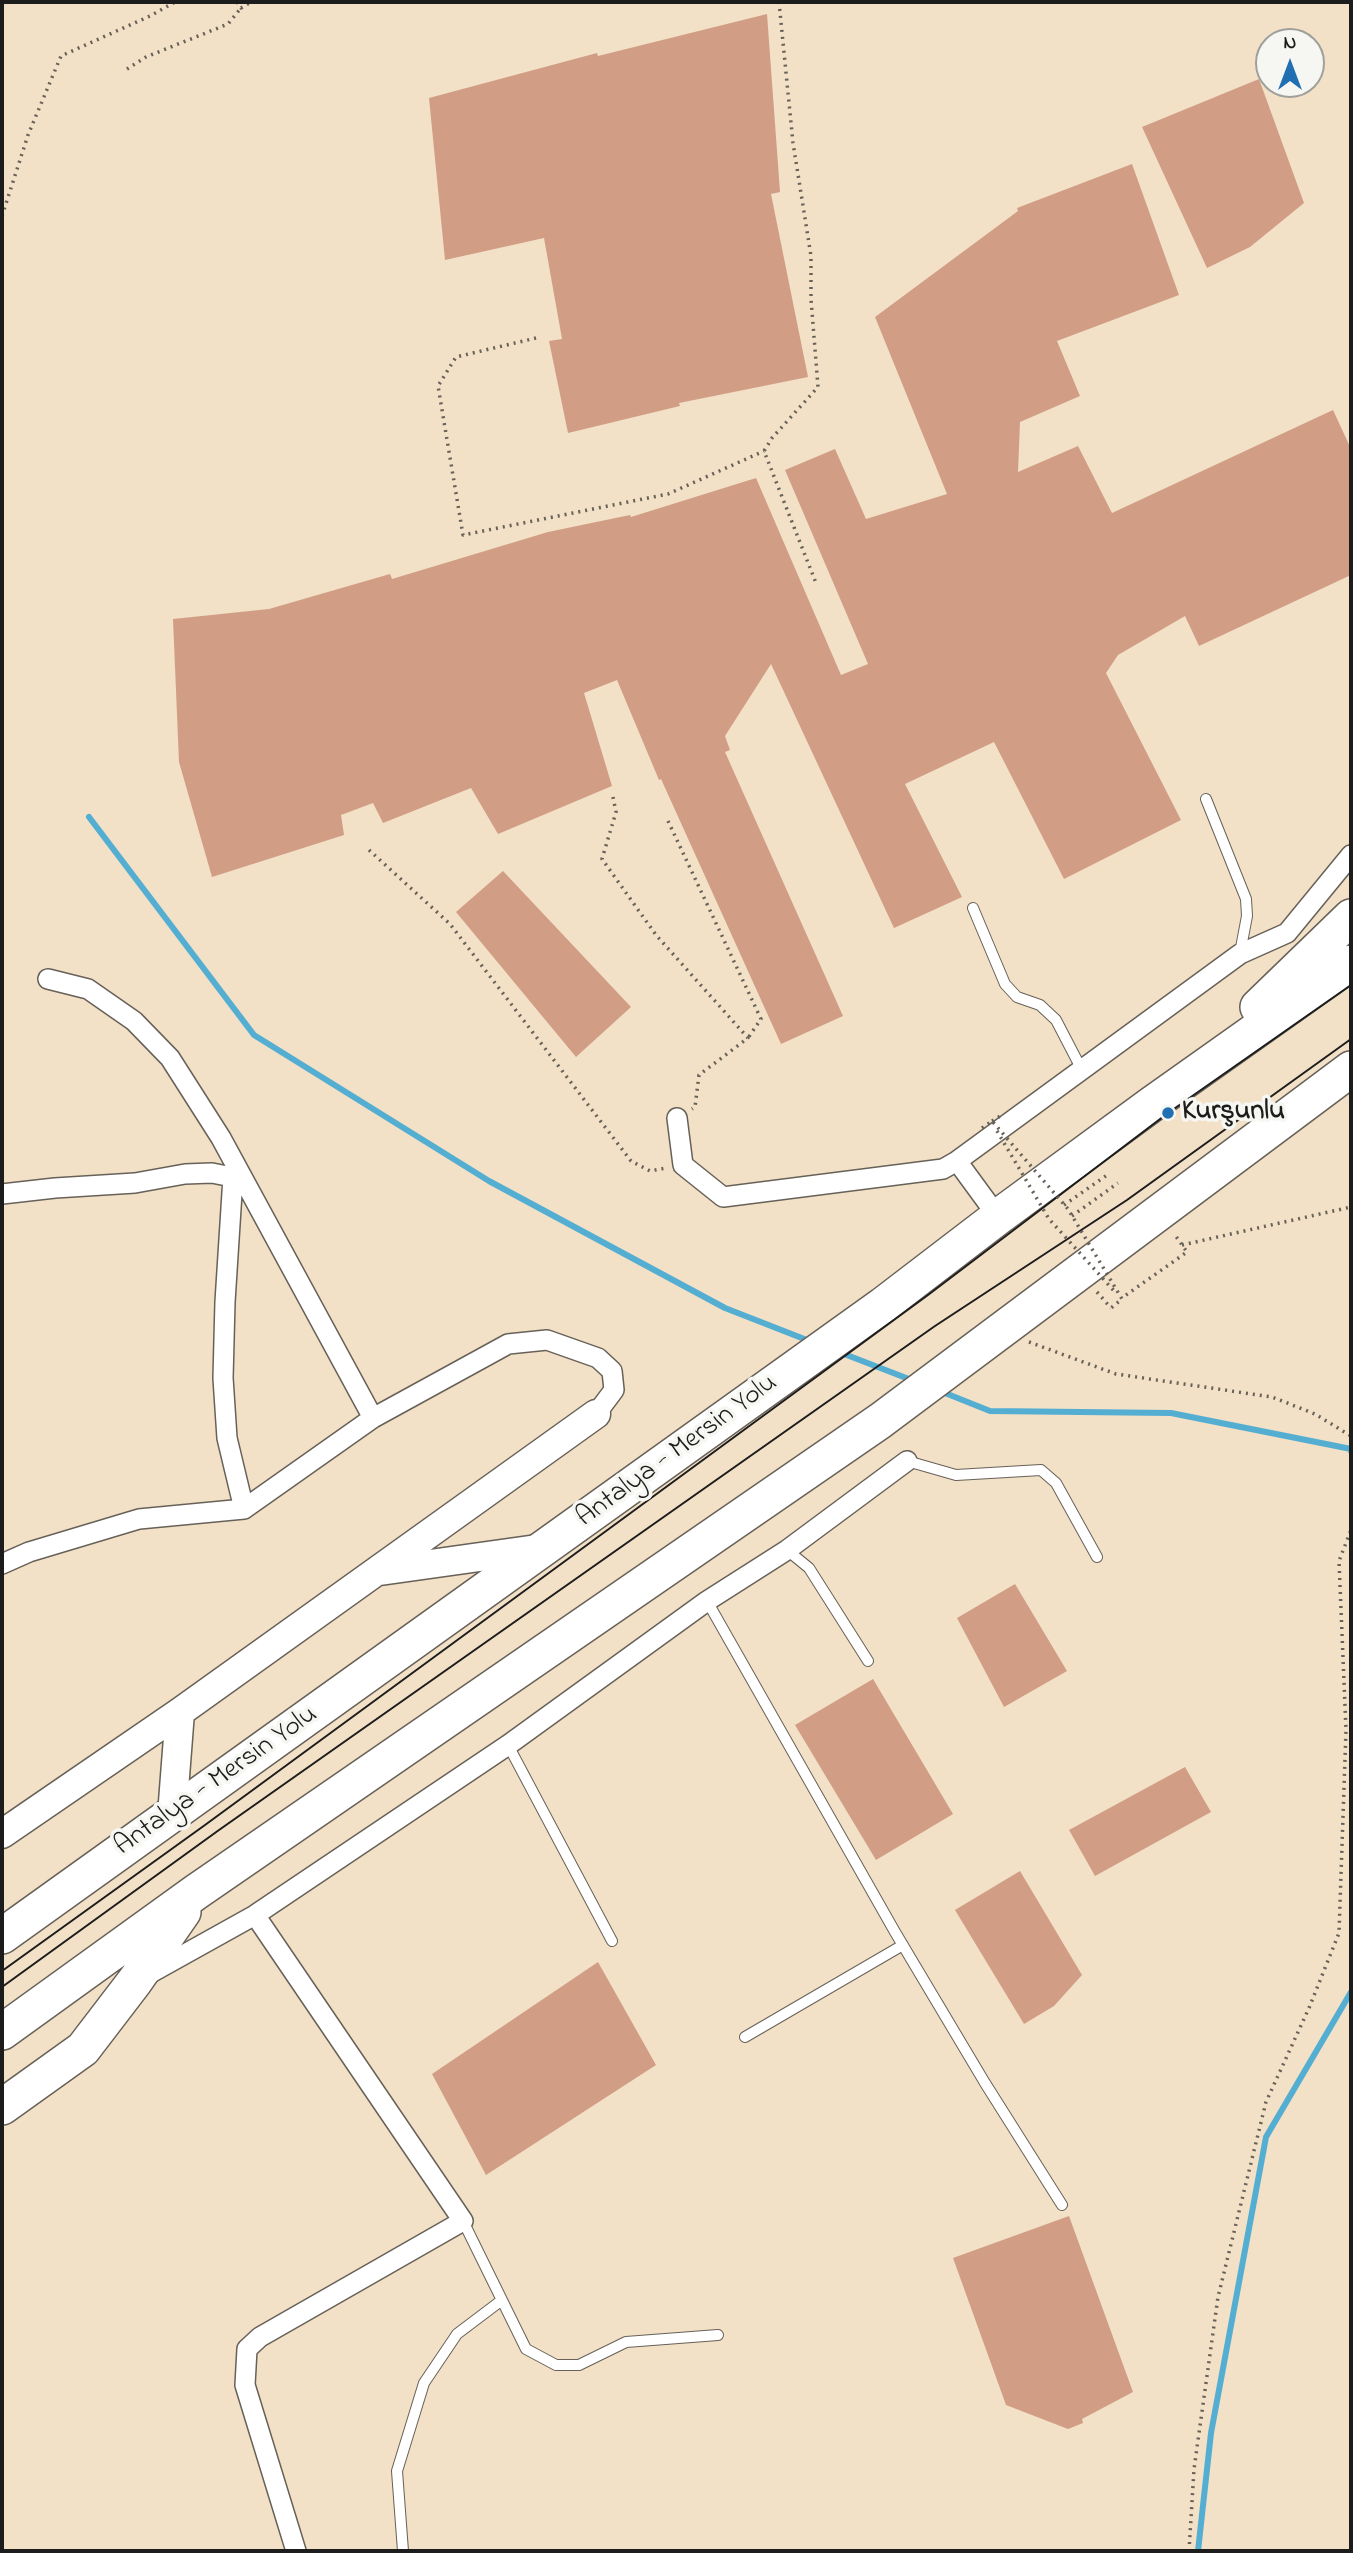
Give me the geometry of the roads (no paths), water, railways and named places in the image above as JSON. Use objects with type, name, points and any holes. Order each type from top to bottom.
[{"type":"highway","points":[[1152,1104],[1319,950],[1351,917]]},
{"type":"highway","name":"Antalya - Mersin Yolu","points":[[2,1936],[547,1548],[883,1305],[1152,1104],[1351,963]]},
{"type":"highway","points":[[2,2032],[196,1892],[880,1421],[1351,1069]]},
{"type":"highway","points":[[1199,1180],[1351,1101]]},
{"type":"highway","points":[[2,2107],[83,2049],[135,1981],[196,1892]]},
{"type":"street","points":[[677,1118],[683,1165],[723,1197],[943,1168],[957,1161],[1240,954],[1287,933],[1351,855]]},
{"type":"street","points":[[48,979],[88,989],[134,1021],[170,1058],[220,1138],[238,1178],[373,1418]]},
{"type":"street","points":[[957,1161],[998,1217]]},
{"type":"street","points":[[2,1194],[135,1183],[185,1174],[212,1173],[238,1178]]},
{"type":"street","points":[[238,1178],[225,1302],[223,1378],[227,1437],[244,1510]]},
{"type":"street","points":[[2,1564],[29,1552],[139,1519],[244,1510],[373,1418],[508,1344],[547,1340],[598,1358],[612,1371],[614,1390],[596,1414],[180,1712],[2,1834]]},
{"type":"street","points":[[135,1981],[255,1915],[508,1745],[707,1601],[786,1550],[907,1461]]},
{"type":"street","points":[[374,1571],[547,1548]]},
{"type":"street","points":[[172,1815],[180,1712]]},
{"type":"street","points":[[255,1915],[463,2221],[260,2337],[247,2349],[245,2385],[296,2551]]},
{"type":"lane","points":[[1206,799],[1246,899],[1247,916],[1240,954]]},
{"type":"lane","points":[[974,908],[1005,984],[1017,997],[1040,1005],[1056,1020],[1082,1070]]},
{"type":"lane","points":[[907,1461],[956,1475],[1041,1470],[1056,1483],[1097,1557]]},
{"type":"lane","points":[[786,1550],[809,1568],[869,1661]]},
{"type":"lane","points":[[707,1601],[903,1945],[1062,2205]]},
{"type":"lane","points":[[508,1745],[612,1941]]},
{"type":"lane","points":[[745,2037],[903,1945]]},
{"type":"lane","points":[[463,2221],[527,2349],[556,2365],[579,2365],[626,2342],[718,2335]]},
{"type":"lane","points":[[403,2551],[397,2472],[424,2384],[457,2334],[502,2300]]},
{"type":"waterway","points":[[89,817],[254,1035],[489,1181],[725,1308],[812,1342]]},
{"type":"waterway","points":[[839,1352],[914,1381]]},
{"type":"waterway","points":[[940,1391],[990,1411],[1171,1413],[1351,1451]]},
{"type":"waterway","points":[[1198,2551],[1211,2433],[1266,2137],[1351,1992]]},
{"type":"tram line","points":[[2,1971],[928,1295],[1168,1113],[1351,985]]},
{"type":"tram line","points":[[2,1987],[219,1830],[935,1326],[1127,1200],[1351,1039]]},
{"type":"place","name":"Kurşunlu","points":[[1168,1113]]}]
